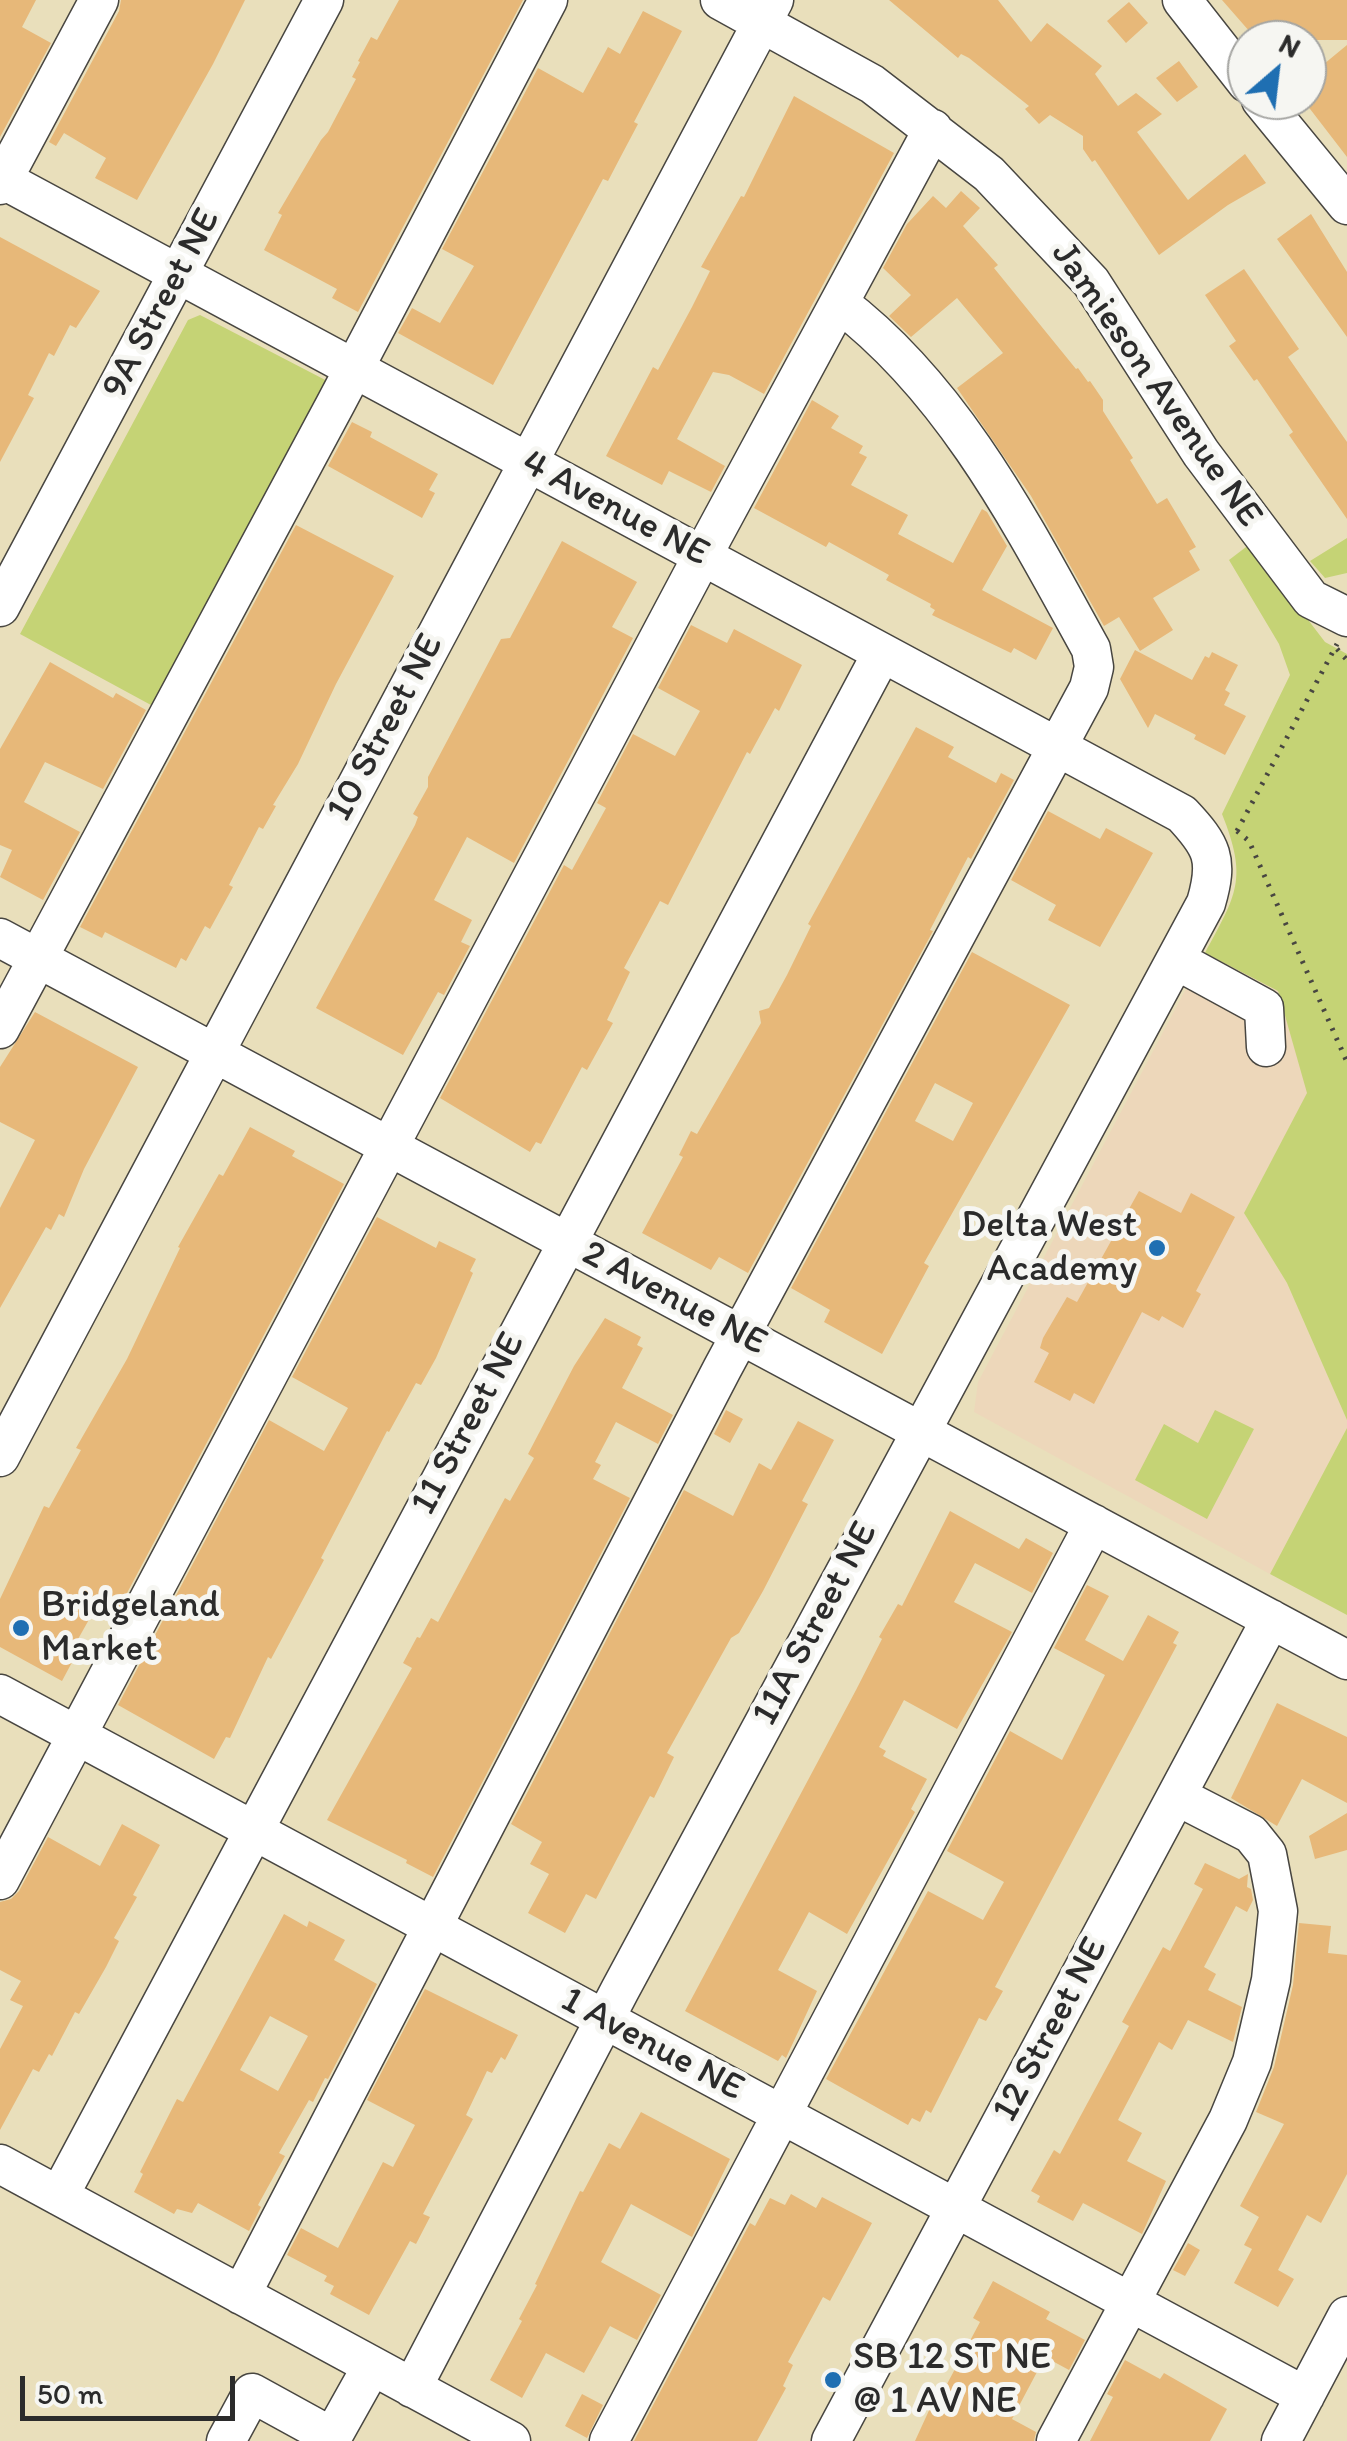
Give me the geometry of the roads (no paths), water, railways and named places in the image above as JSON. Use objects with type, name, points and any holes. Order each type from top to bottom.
[{"type":"street","points":[[1,181],[100,0]]},
{"type":"street","name":"9A Street NE","points":[[0,607],[324,0]]},
{"type":"street","points":[[0,1029],[548,0]]},
{"type":"street","name":"Jamieson Avenue NE","points":[[720,0],[768,11],[990,174],[1091,282],[1201,453],[1341,634]]},
{"type":"street","points":[[1182,0],[1227,58]]},
{"type":"street","name":"10 Street NE","points":[[0,1456],[768,11]]},
{"type":"street","points":[[1277,120],[1347,205]]},
{"type":"street","points":[[0,1880],[933,129]]},
{"type":"street","name":"4 Avenue NE","points":[[1,181],[1182,814],[1208,844],[1224,845]]},
{"type":"street","points":[[241,2295],[740,1335],[1089,688],[1094,667],[1091,649],[1003,495],[949,415],[899,356],[839,303]]},
{"type":"street","name":"11 Street NE","points":[[59,2196],[882,653]]},
{"type":"street","name":"11A Street NE","points":[[412,2388],[605,2020],[1206,903],[1224,845]]},
{"type":"street","name":"2 Avenue NE","points":[[0,938],[1347,1660]]},
{"type":"street","points":[[1176,960],[1264,1008],[1266,1046]]},
{"type":"street","points":[[608,2441],[1094,1524]]},
{"type":"street","name":"12 Street NE","points":[[831,2441],[1270,1619]]},
{"type":"street","name":"1 Avenue NE","points":[[0,1694],[1305,2396]]},
{"type":"street","points":[[1056,2441],[1228,2120],[1252,2062],[1272,1980],[1278,1910],[1268,1854],[1251,1834],[1177,1796]]},
{"type":"street","points":[[0,2164],[511,2441]]},
{"type":"street","points":[[1280,2441],[1347,2316]]},
{"type":"street","points":[[226,2441],[252,2392],[331,2439],[372,2366]]},
{"type":"place","name":"Delta West Academy","points":[[1157,1248]]},
{"type":"place","name":"Bridgeland Market","points":[[21,1628]]},
{"type":"place","name":"SB 12 ST NE @ 1 AV NE","points":[[833,2380]]}]
